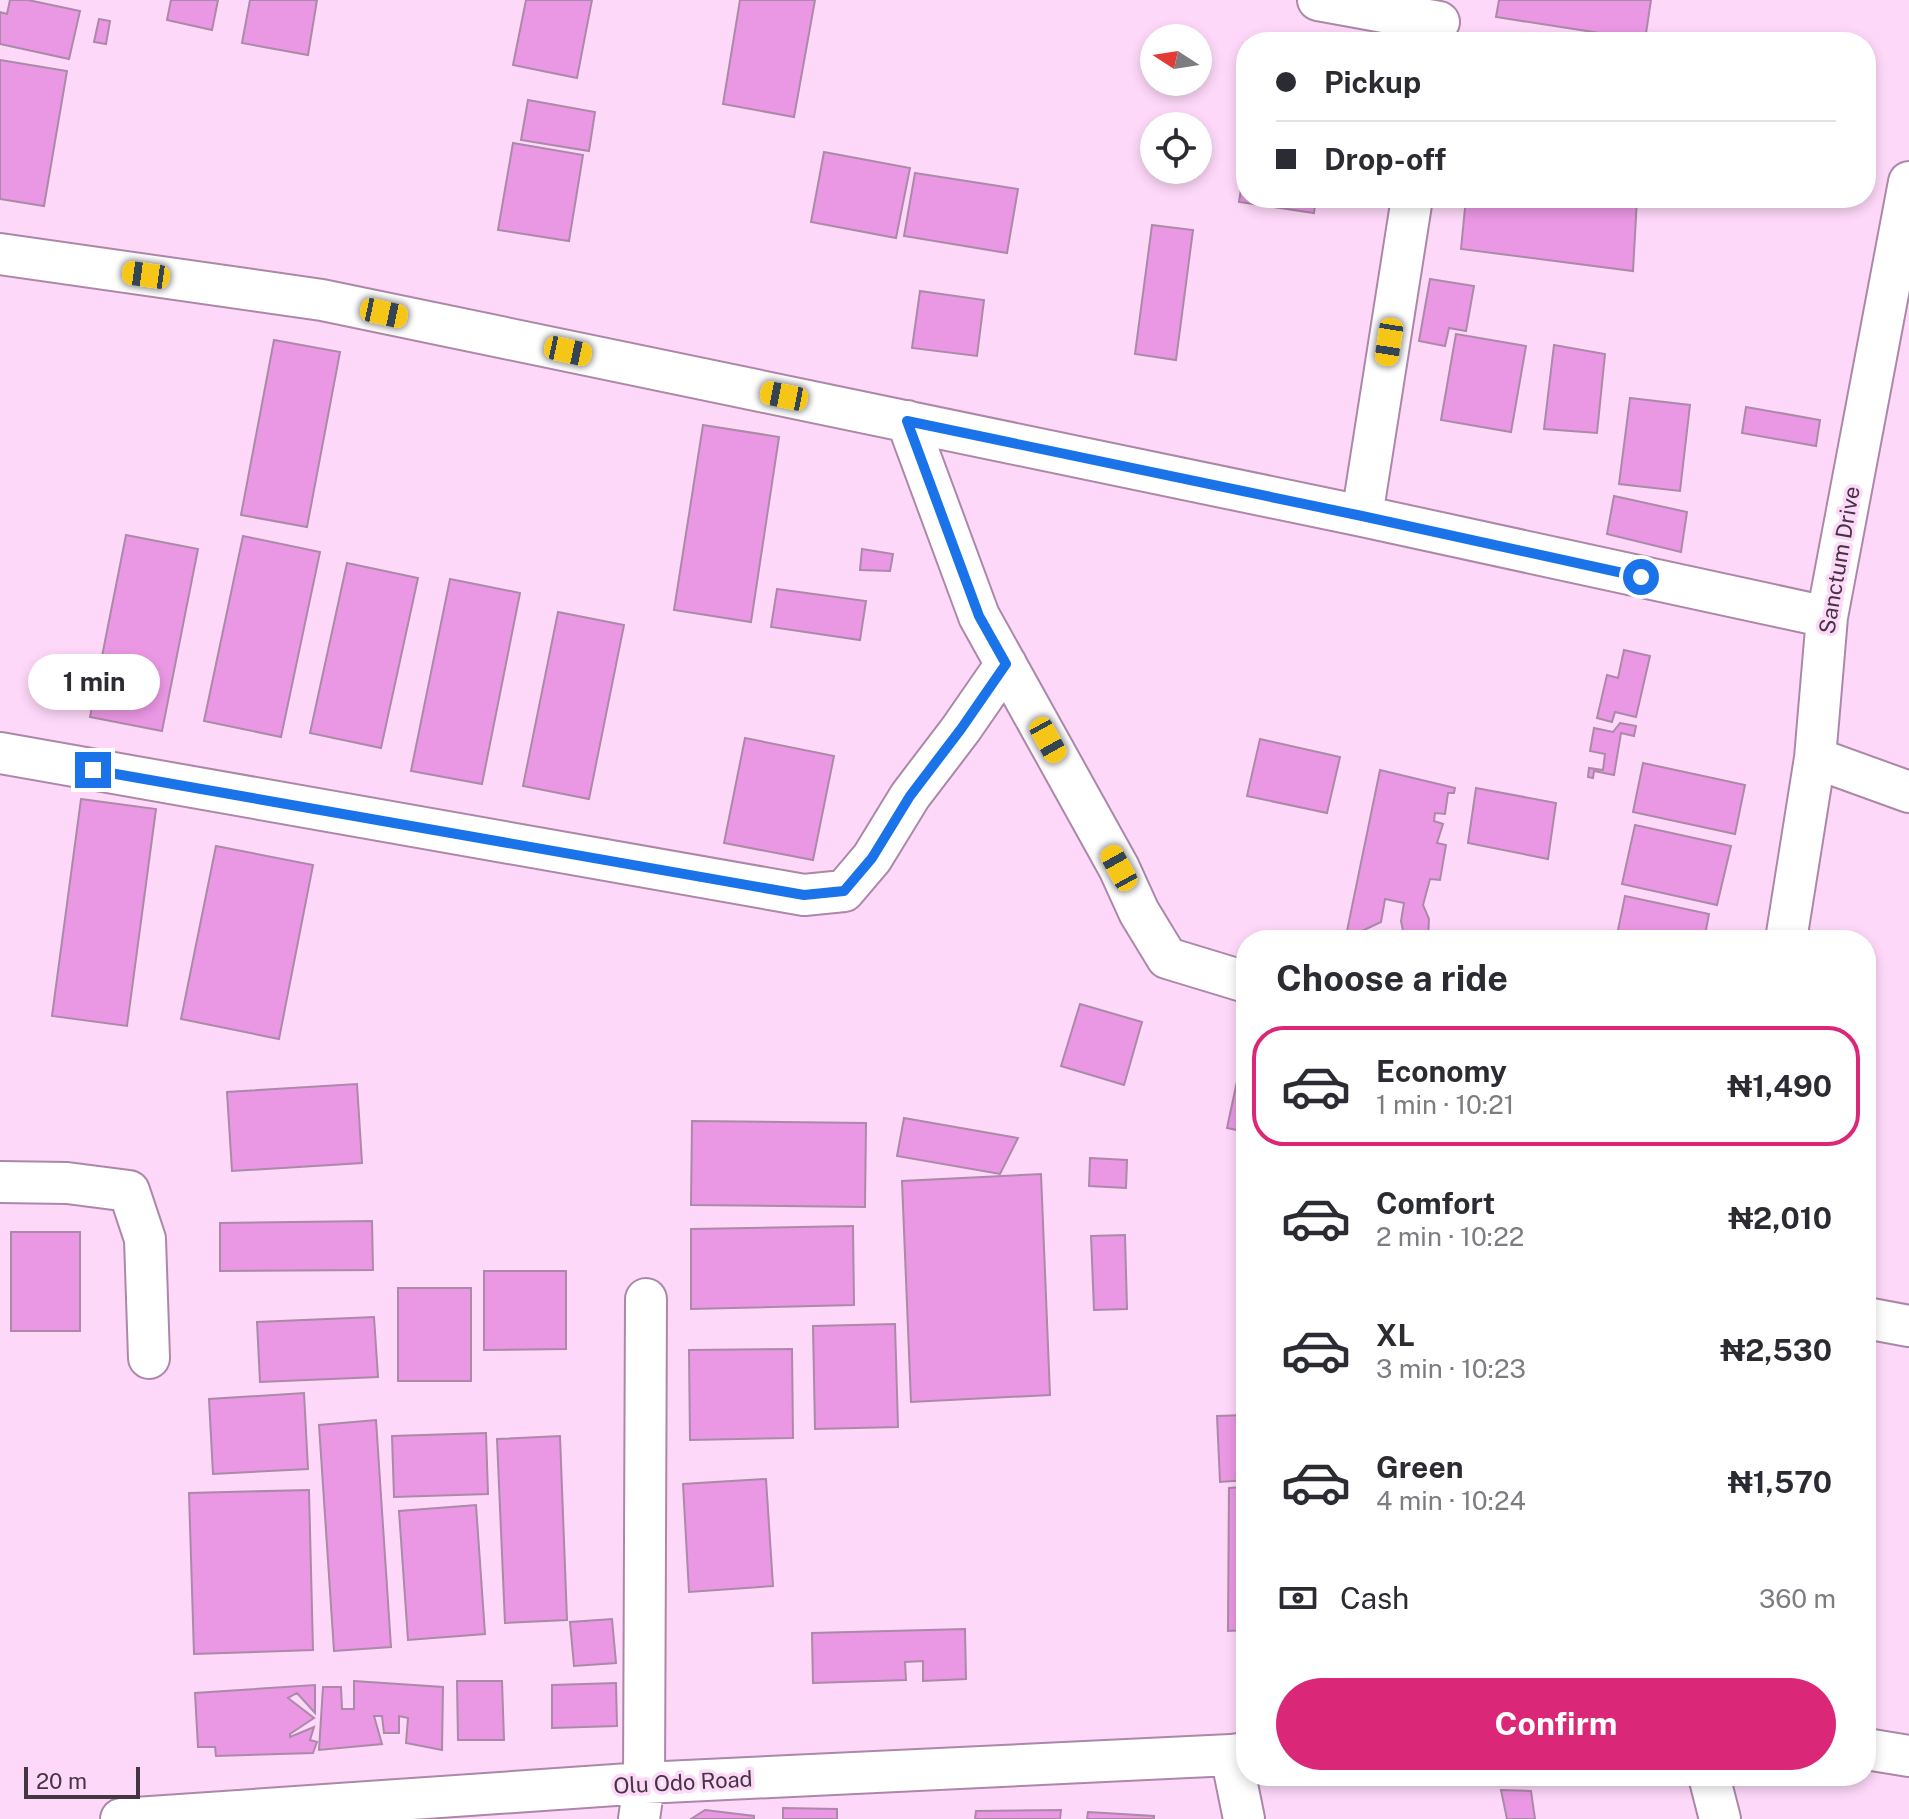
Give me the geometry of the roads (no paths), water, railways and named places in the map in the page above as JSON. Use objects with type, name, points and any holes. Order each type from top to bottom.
[{"type":"street","points":[[1318,0],[1439,21]]},
{"type":"street","name":"Sanctum Drive","points":[[1788,930],[1815,758],[1827,617],[1909,182]]},
{"type":"street","points":[[1362,516],[1410,208]]},
{"type":"street","points":[[0,254],[322,300],[1362,516],[1827,617]]},
{"type":"street","points":[[907,421],[979,616],[1119,868],[1139,912],[1167,958],[1236,979]]},
{"type":"street","points":[[0,753],[804,895],[844,891],[872,858],[910,796],[1006,664]]},
{"type":"street","points":[[1815,758],[1909,792]]},
{"type":"street","points":[[0,1182],[67,1183],[129,1191],[145,1239],[149,1358]]},
{"type":"street","points":[[642,1801],[646,1299]]},
{"type":"street","points":[[1876,1320],[1909,1326]]},
{"type":"street","points":[[1876,1751],[1909,1756]]},
{"type":"street","name":"Olu Odo Road","points":[[121,1819],[642,1801],[1236,1754]]},
{"type":"street","points":[[1241,1786],[1244,1819]]},
{"type":"street","points":[[1712,1786],[1720,1819]]}]
